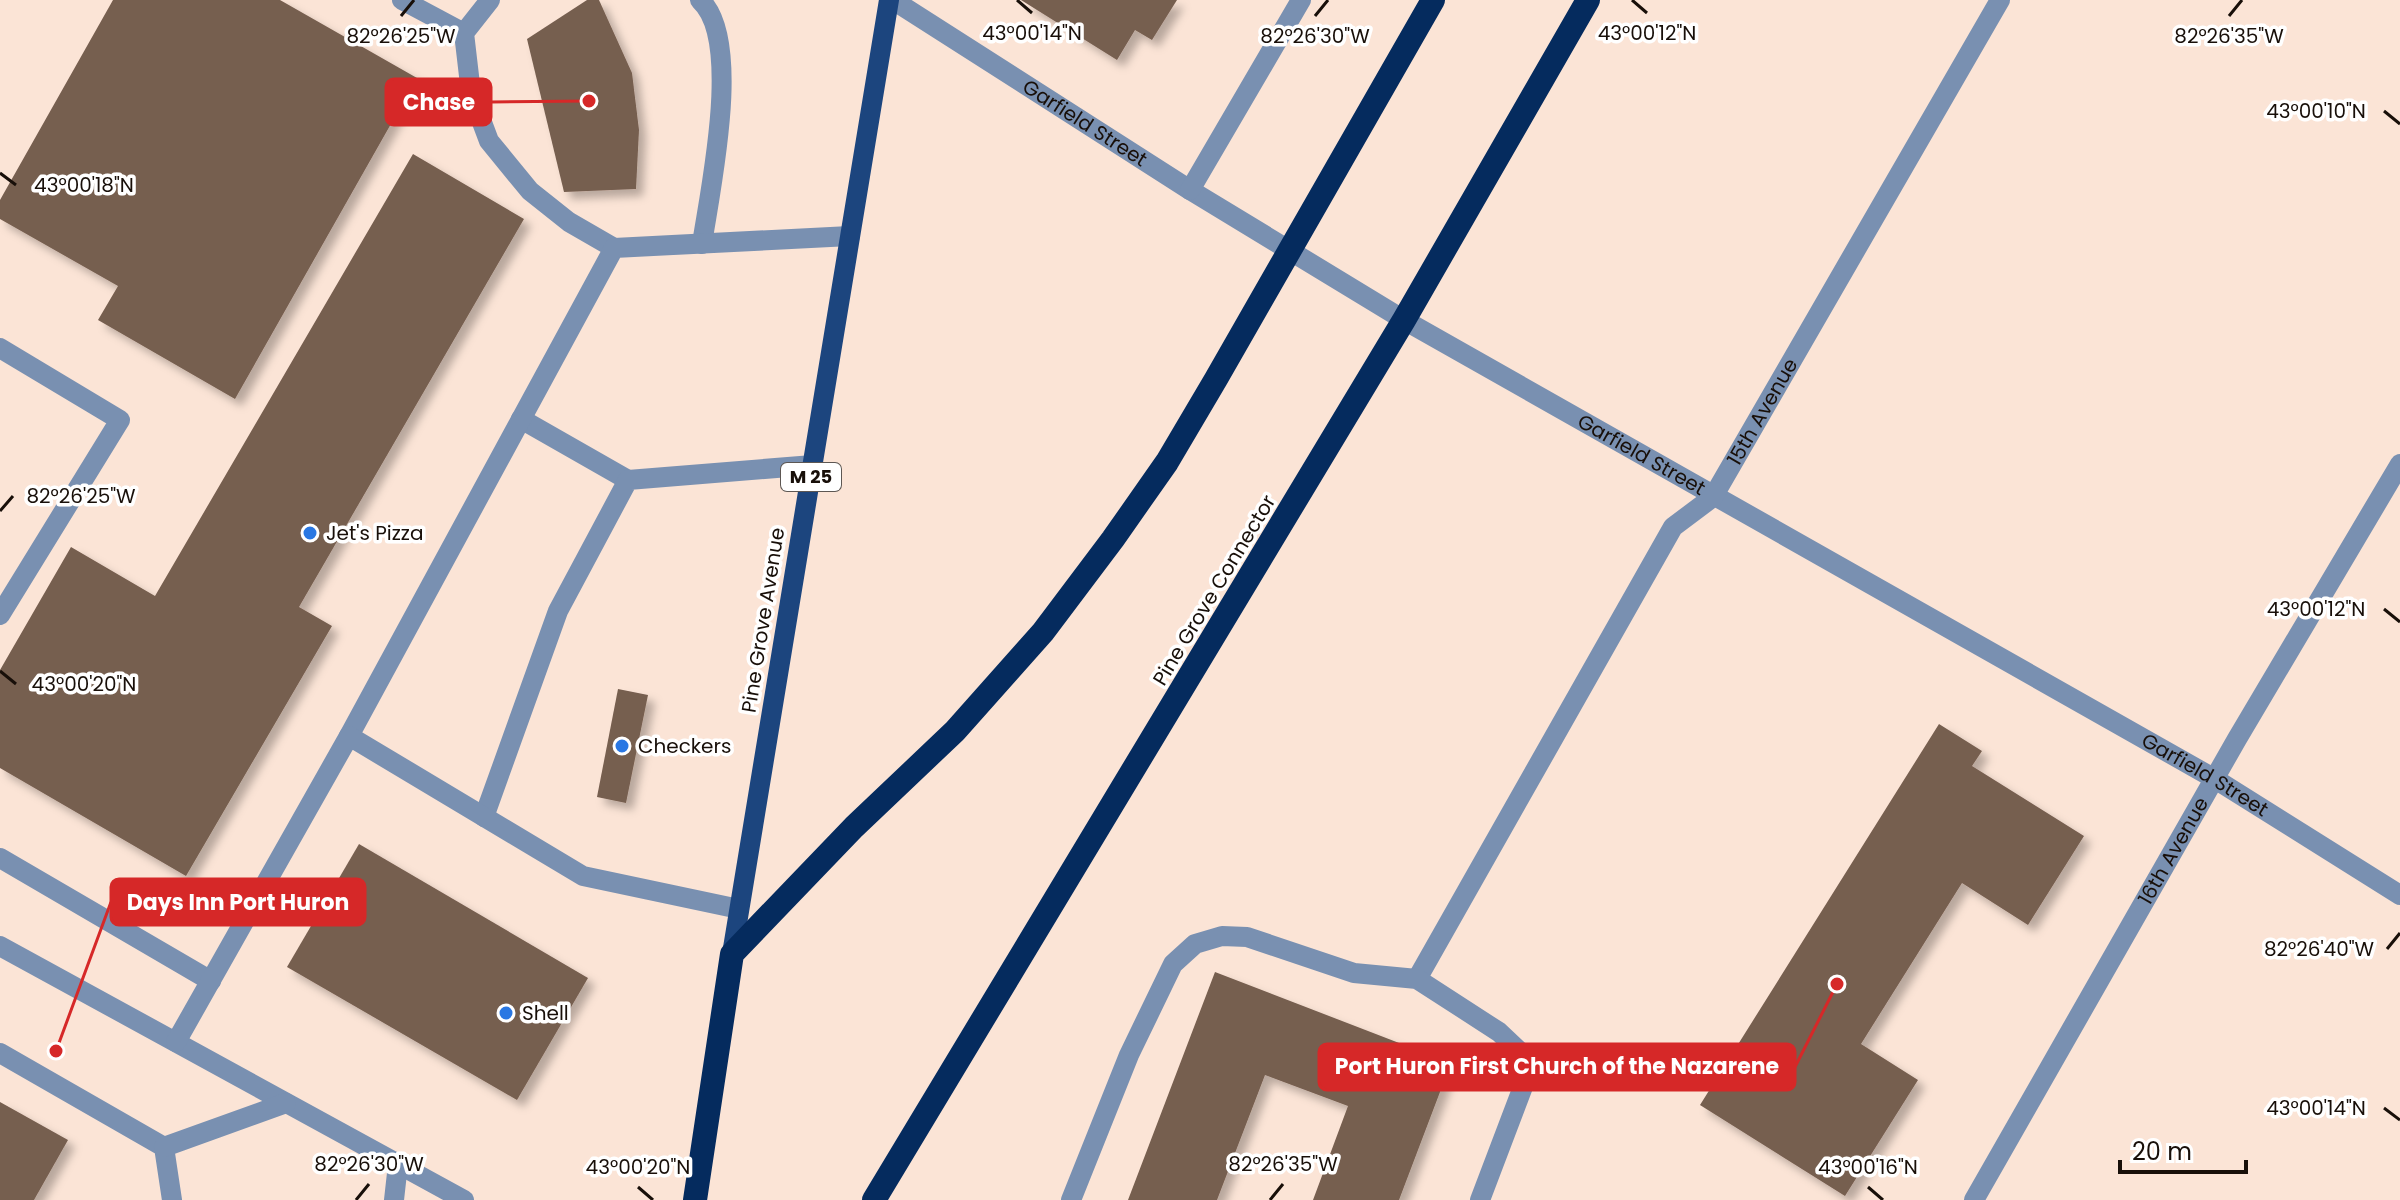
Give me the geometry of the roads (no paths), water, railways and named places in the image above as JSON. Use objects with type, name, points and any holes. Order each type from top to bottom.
[{"type":"highway","points":[[732,954],[854,827],[955,731],[1043,632],[1167,462],[1433,0]]},
{"type":"highway","name":"Pine Grove Connector","points":[[874,1200],[1404,320],[1588,0]]},
{"type":"highway","name":"Pine Grove Avenue","points":[[695,1200],[732,954]]},
{"type":"main road","name":"Pine Grove Avenue","points":[[732,954],[891,0]]},
{"type":"street","points":[[402,0],[464,33]]},
{"type":"street","points":[[490,0],[464,33],[471,93],[489,141],[530,191],[569,222],[614,248],[850,236]]},
{"type":"street","points":[[700,0],[708,7],[722,52],[719,135],[702,244]]},
{"type":"street","name":"Garfield Street","points":[[891,0],[1190,190],[1404,320],[2215,779],[2400,895]]},
{"type":"street","points":[[1190,190],[1301,0]]},
{"type":"street","name":"15th Avenue","points":[[1417,979],[1673,527],[1713,497],[2000,0]]},
{"type":"street","points":[[176,1042],[349,736],[614,248]]},
{"type":"street","points":[[0,348],[120,420],[0,615]]},
{"type":"street","points":[[521,419],[628,480],[813,465]]},
{"type":"street","name":"16th Avenue","points":[[1974,1200],[2400,464]]},
{"type":"street","points":[[484,817],[558,611],[628,480]]},
{"type":"street","points":[[349,736],[583,876],[739,909]]},
{"type":"street","points":[[0,858],[211,981]]},
{"type":"street","points":[[1071,1200],[1129,1055],[1173,964],[1195,944],[1222,936],[1247,937],[1354,973],[1417,979],[1499,1032],[1532,1063],[1480,1200]]},
{"type":"street","points":[[0,946],[464,1200]]},
{"type":"street","points":[[0,1053],[164,1147],[286,1103]]},
{"type":"street","points":[[164,1147],[172,1200]]},
{"type":"street","points":[[394,1200],[398,1164]]},
{"type":"place","name":"Chase","points":[[589,101]]},
{"type":"place","name":"Jet's Pizza","points":[[310,533]]},
{"type":"place","name":"Checkers","points":[[622,746]]},
{"type":"place","name":"Port Huron First Church of the Nazarene","points":[[1837,984]]},
{"type":"place","name":"Shell","points":[[506,1013]]},
{"type":"place","name":"Days Inn Port Huron","points":[[56,1051]]}]
